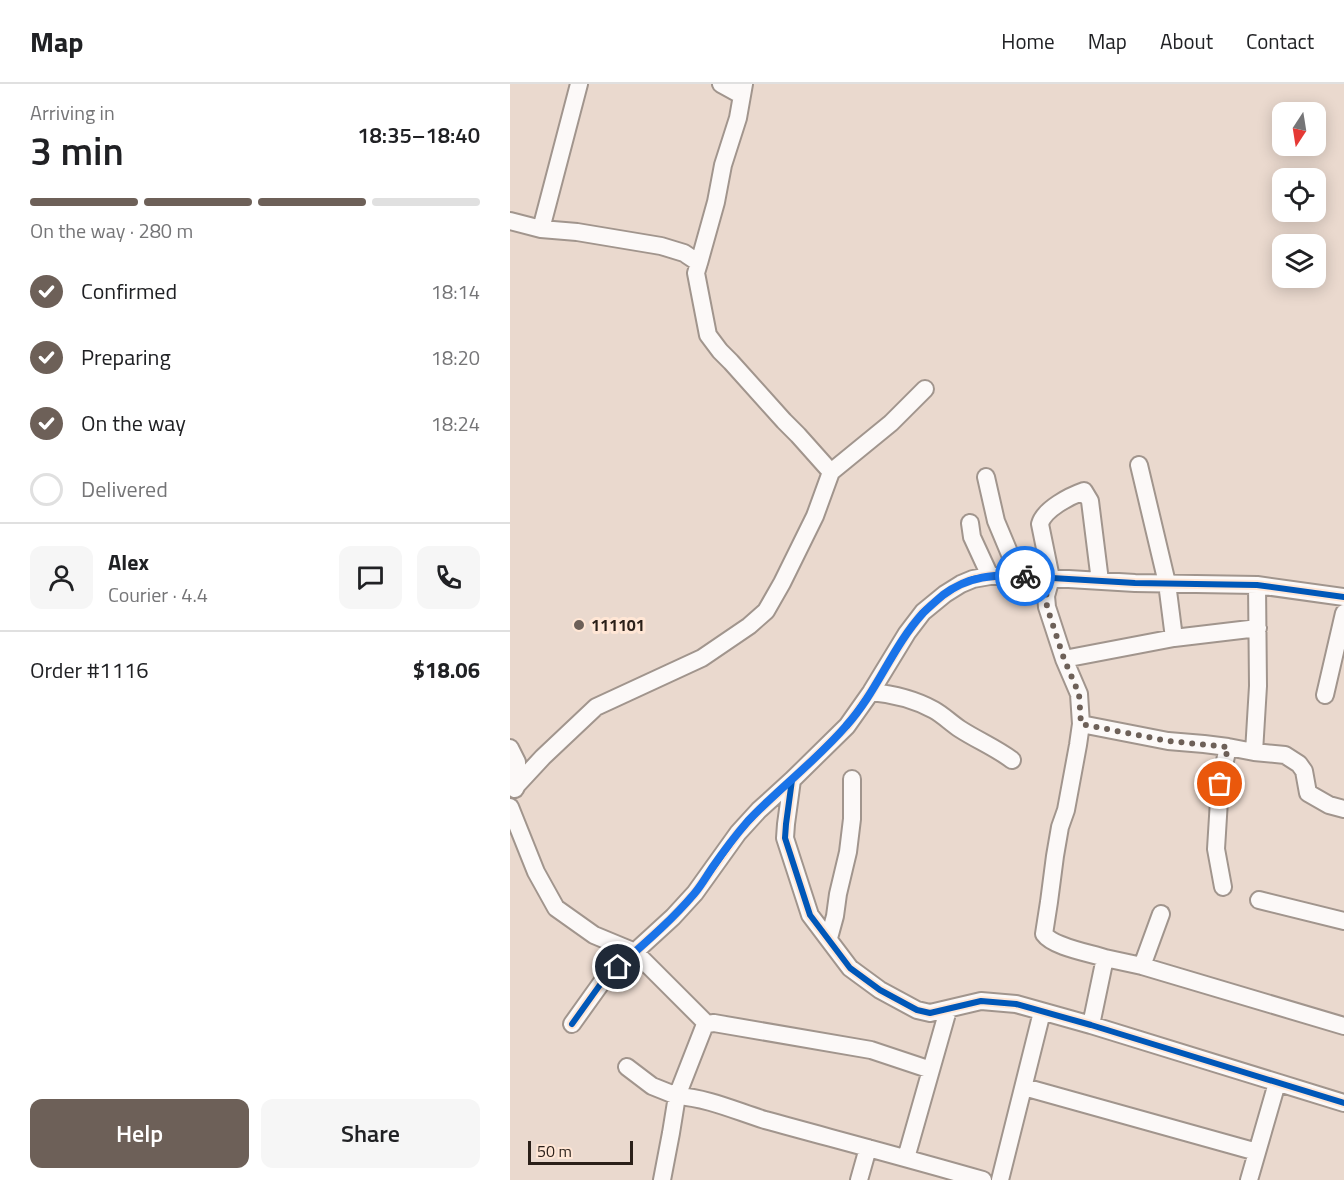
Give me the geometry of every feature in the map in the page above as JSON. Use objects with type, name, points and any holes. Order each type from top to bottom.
[{"type":"street","points":[[541,229],[579,84]]},
{"type":"street","points":[[721,84],[743,89],[738,118],[723,165],[716,202],[696,273],[708,335],[831,472]]},
{"type":"street","points":[[510,221],[541,229],[577,232],[661,246],[684,253],[699,263]]},
{"type":"street","points":[[510,801],[517,785],[596,707],[702,658],[750,626],[765,611],[782,583],[815,516],[831,472],[891,423],[925,389]]},
{"type":"street","points":[[1139,465],[1167,583],[1174,638]]},
{"type":"street","points":[[986,477],[996,521],[1019,576]]},
{"type":"street","points":[[1100,582],[1090,501],[1084,491],[1056,505],[1042,518],[1040,524],[1051,578],[1046,596],[1047,607],[1064,659],[1079,694],[1081,724],[1066,810],[1054,856],[1044,934],[1047,939],[1062,945],[1142,966],[1344,1026]]},
{"type":"street","points":[[970,523],[972,537],[990,576]]},
{"type":"street","points":[[572,1024],[602,982],[688,901],[738,833],[759,810],[847,726],[923,612],[961,584],[990,576],[1019,576],[1100,582],[1257,585],[1344,597]]},
{"type":"street","points":[[1254,752],[1258,686],[1257,585]]},
{"type":"street","points":[[1325,695],[1344,613]]},
{"type":"street","points":[[1064,659],[1174,638],[1258,628]]},
{"type":"street","points":[[871,692],[894,694],[934,710],[1012,760]]},
{"type":"street","points":[[1081,724],[1168,741],[1285,755],[1299,764],[1304,771],[1308,793],[1329,805],[1344,809]]},
{"type":"street","points":[[1223,887],[1216,849],[1220,784],[1228,747]]},
{"type":"street","points":[[510,748],[517,762],[517,785]]},
{"type":"street","points":[[829,938],[848,852],[852,819],[852,779]]},
{"type":"street","points":[[792,780],[785,838],[810,915],[850,968],[880,990],[917,1010],[930,1013],[981,1001],[1016,1004],[1344,1103]]},
{"type":"street","points":[[510,807],[536,872],[556,908],[594,934],[635,952],[707,1024]]},
{"type":"street","points":[[1259,900],[1344,921]]},
{"type":"street","points":[[1142,966],[1161,914]]},
{"type":"street","points":[[1091,1025],[1105,958]]},
{"type":"street","points":[[906,1158],[948,1010]]},
{"type":"street","points":[[1000,1180],[1042,1012]]},
{"type":"street","points":[[662,1180],[677,1096],[704,1026],[707,1024],[714,1023],[871,1050],[931,1070]]},
{"type":"street","points":[[627,1066],[652,1086],[677,1096],[709,1101],[763,1119],[983,1180]]},
{"type":"street","points":[[1249,1180],[1277,1083]]},
{"type":"street","points":[[1024,1087],[1257,1152]]},
{"type":"street","points":[[859,1180],[868,1148]]},
{"type":"cycle path","points":[[572,1024],[602,982],[673,917],[695,893],[738,833],[759,810],[847,726],[923,612],[961,584],[990,576],[1019,576],[1135,583],[1257,585],[1344,597]]},
{"type":"cycle path","points":[[792,780],[785,838],[810,915],[850,968],[880,990],[917,1010],[930,1013],[981,1001],[1016,1004],[1344,1103]]},
{"type":"way so far","points":[[1025,576],[1051,578],[1046,596],[1047,607],[1064,659],[1079,694],[1081,724],[1168,741],[1228,747],[1220,784]]},
{"type":"place","name":"111101","points":[[579,625]]},
{"type":"route","points":[[618,967],[673,917],[695,893],[738,833],[759,810],[847,726],[923,612],[945,594],[973,579],[990,576],[1025,576]]}]
